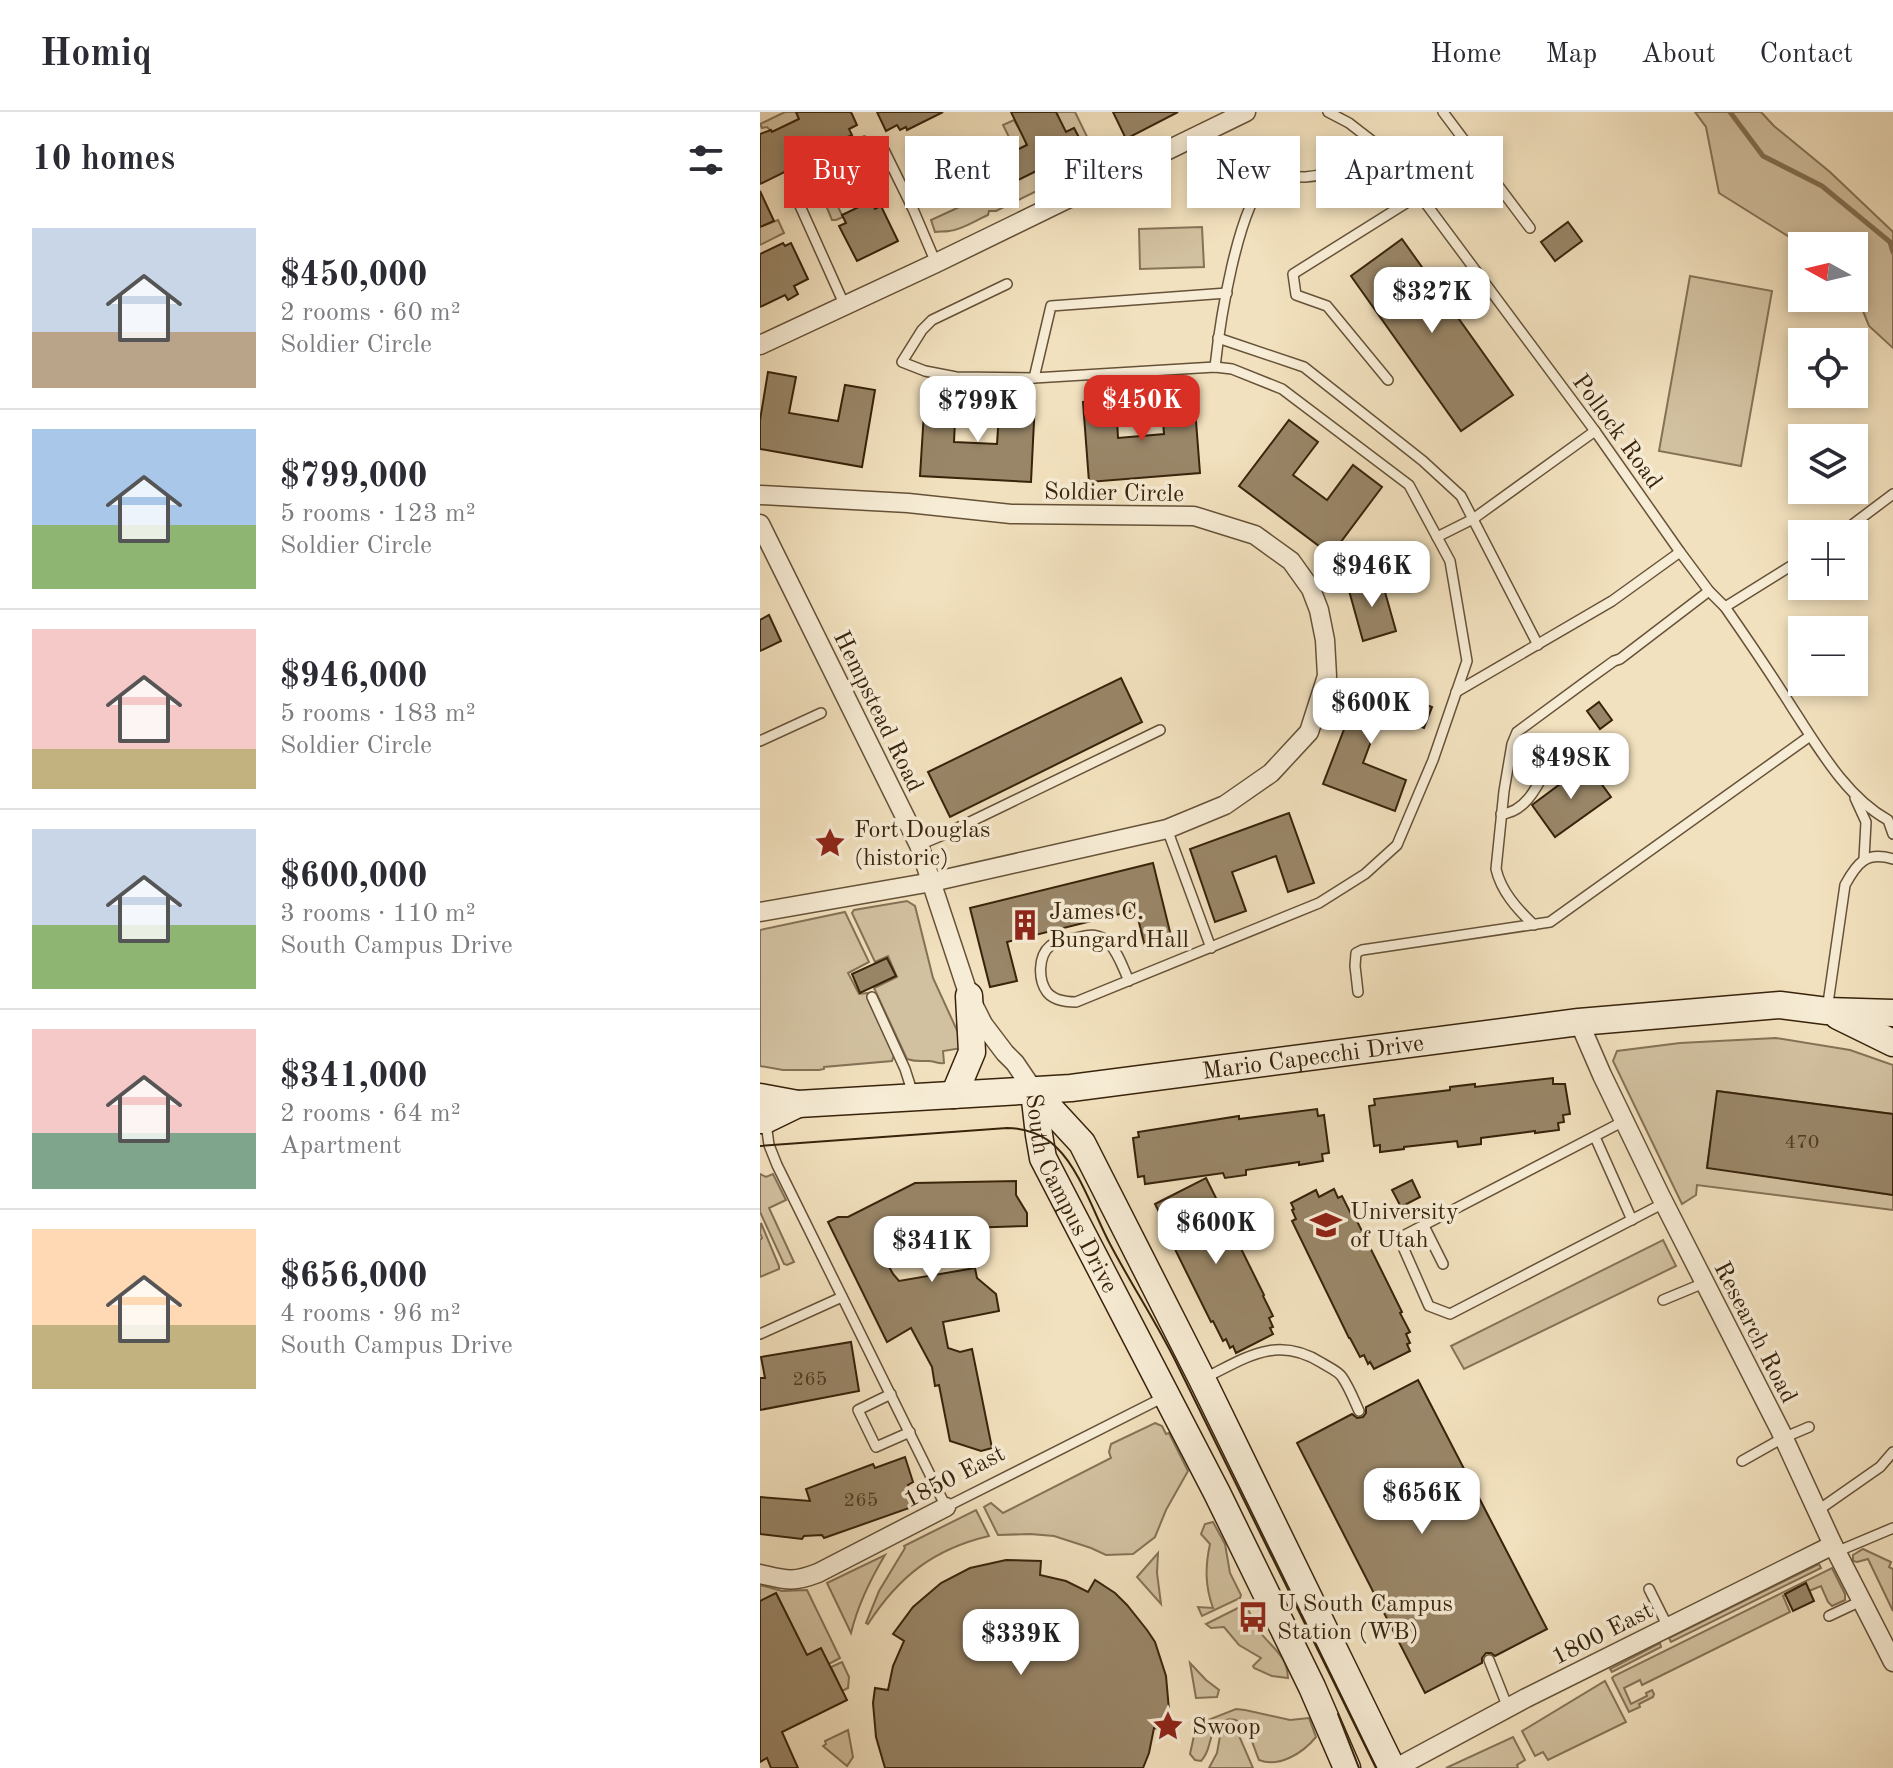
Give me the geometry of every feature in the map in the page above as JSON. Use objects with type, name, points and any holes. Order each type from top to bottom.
[{"type":"street","points":[[760,345],[1246,112]]},
{"type":"street","name":"Soldier Circle","points":[[760,495],[908,503],[1011,514],[1194,516],[1255,535],[1291,561],[1311,589],[1325,640],[1327,676],[1309,732],[1271,773],[1225,805],[1167,829],[932,882],[760,912]]},
{"type":"street","name":"Hempstead Road","points":[[760,524],[919,845],[969,996],[983,1024],[1034,1091]]},
{"type":"street","points":[[954,1095],[972,1052],[969,996]]},
{"type":"street","name":"Mario Capecchi Drive","points":[[762,1112],[798,1104],[1071,1088],[1579,1022],[1780,1005],[1827,1011],[1893,1013]]},
{"type":"street","name":"Mario Capecchi Drive","points":[[1827,1011],[1893,1043]]},
{"type":"street","name":"Research Road","points":[[1579,1022],[1664,1203],[1893,1662]]},
{"type":"street","name":"South Campus Drive","points":[[1034,1091],[1082,1143],[1394,1768]]},
{"type":"street","name":"South Campus Drive","points":[[1034,1091],[1043,1158],[1217,1493],[1312,1687],[1347,1768]]},
{"type":"street","name":"1850 East","points":[[760,1574],[800,1580],[946,1507]]},
{"type":"street","name":"1800 East","points":[[1394,1768],[1668,1627],[1835,1549]]},
{"type":"lane","name":"Pollock Road","points":[[1328,112],[1365,136]]},
{"type":"lane","points":[[1443,112],[1530,228]]},
{"type":"lane","points":[[889,160],[936,263]]},
{"type":"lane","points":[[1215,367],[1218,338],[1241,230],[1257,188],[1267,178],[1316,175]]},
{"type":"lane","points":[[801,208],[845,306]]},
{"type":"lane","points":[[1388,380],[1327,306],[1296,295],[1293,274],[1398,208]]},
{"type":"lane","name":"Pollock Road","points":[[1429,208],[1595,431],[1680,552],[1725,607],[1810,736],[1854,795]]},
{"type":"lane","points":[[1007,284],[932,320],[902,362],[925,371],[956,377],[1034,378],[1215,367],[1232,369],[1282,389],[1409,485],[1450,561],[1467,661],[1433,760],[1397,845],[1365,874],[1319,903],[1211,948],[1129,981],[1076,1002],[1065,1002],[1048,992],[1042,982],[1040,966],[1044,953],[1051,945],[1091,934],[1114,948],[1129,981]]},
{"type":"lane","points":[[1034,378],[1051,306],[1227,293]]},
{"type":"lane","points":[[1218,338],[1304,367],[1423,461],[1461,496],[1538,645]]},
{"type":"lane","points":[[1437,537],[1473,519],[1595,431]]},
{"type":"lane","points":[[1859,520],[1893,494]]},
{"type":"lane","points":[[1456,692],[1612,601],[1680,552]]},
{"type":"lane","points":[[1725,607],[1788,568]]},
{"type":"lane","points":[[1534,925],[1518,910],[1498,879],[1496,858],[1512,744],[1517,732],[1709,591]]},
{"type":"lane","points":[[760,741],[821,713]]},
{"type":"lane","points":[[919,845],[1160,730]]},
{"type":"lane","points":[[1358,992],[1356,953],[1550,922],[1810,736]]},
{"type":"lane","points":[[1501,814],[1509,814],[1533,793],[1549,764]]},
{"type":"lane","points":[[1854,795],[1875,813],[1890,818],[1893,834]]},
{"type":"lane","points":[[1854,795],[1866,822],[1864,859]]},
{"type":"lane","points":[[1167,829],[1211,948]]},
{"type":"lane","points":[[1827,1011],[1845,885],[1864,859],[1893,859]]},
{"type":"lane","points":[[872,997],[905,1069],[914,1097]]},
{"type":"lane","points":[[762,1112],[777,1165],[946,1507]]},
{"type":"lane","points":[[1624,1121],[1399,1238],[1429,1306],[1450,1314],[1664,1203]]},
{"type":"lane","points":[[1595,1137],[1632,1220]]},
{"type":"lane","points":[[1424,1226],[1443,1264]]},
{"type":"lane","points":[[1663,1300],[1704,1283]]},
{"type":"lane","points":[[760,1334],[842,1297]]},
{"type":"lane","points":[[1202,1379],[1253,1354],[1274,1349],[1295,1350],[1341,1375],[1359,1411]]},
{"type":"lane","points":[[891,1394],[858,1410],[870,1435],[876,1447],[910,1432]]},
{"type":"lane","name":"1850 East","points":[[946,1507],[1166,1397]]},
{"type":"lane","points":[[1742,1461],[1809,1427]]},
{"type":"lane","points":[[1817,1511],[1880,1467],[1893,1452]]},
{"type":"lane","points":[[1835,1549],[1893,1528]]},
{"type":"lane","points":[[1649,1589],[1668,1627]]},
{"type":"lane","points":[[1829,1616],[1861,1601]]},
{"type":"lane","points":[[1489,1660],[1508,1708]]},
{"type":"shaded area","points":[[785,112],[796,112],[799,119],[772,132],[767,127],[762,128],[760,124]]},
{"type":"shaded area","points":[[1056,112],[1075,112],[1087,136],[1078,136],[1074,128],[1057,136],[1035,136],[1035,140],[1019,148],[1019,136],[1008,136],[1003,125],[1014,120],[1022,134],[1058,116]]},
{"type":"shaded area","points":[[1695,112],[1761,112],[1893,232],[1893,348],[1869,326],[1863,312],[1868,312],[1868,232],[1788,232],[1788,236],[1719,193],[1706,127]]},
{"type":"shaded area","points":[[1035,172],[1035,192],[1019,200],[1019,180]]},
{"type":"shaded area","points":[[827,208],[838,208],[843,217],[832,220]]},
{"type":"shaded area","points":[[957,208],[1002,208],[989,211],[988,215],[954,230],[935,232],[931,220]]},
{"type":"shaded area","points":[[778,220],[784,233],[760,245],[760,227]]},
{"type":"shaded area","points":[[1202,227],[1204,267],[1140,269],[1139,229]]},
{"type":"shaded area","points":[[1690,276],[1772,291],[1741,466],[1659,451]]},
{"type":"shaded area","points":[[907,901],[915,906],[933,978],[961,1039],[962,1048],[943,1051],[944,1063],[907,1059],[874,988],[897,977],[888,956],[875,962],[852,913],[854,910]]},
{"type":"shaded area","points":[[845,912],[869,962],[848,973],[859,994],[867,993],[892,1047],[892,1061],[819,1070],[783,1070],[760,1066],[760,930]]},
{"type":"shaded area","points":[[1776,1038],[1850,1050],[1893,1065],[1893,1114],[1718,1091],[1707,1167],[1893,1195],[1893,1210],[1697,1185],[1696,1195],[1682,1204],[1613,1061],[1617,1051],[1680,1043]]},
{"type":"shaded area","points":[[760,1174],[766,1177],[773,1174],[786,1200],[769,1208],[794,1262],[787,1265],[760,1212]]},
{"type":"shaded area","points":[[761,1223],[779,1269],[760,1277],[762,1238]]},
{"type":"shaded area","points":[[1663,1240],[1676,1266],[1464,1369],[1451,1346]]},
{"type":"shaded area","points":[[1155,1423],[1162,1426],[1166,1434],[1169,1433],[1188,1471],[1155,1537],[1133,1554],[1106,1555],[1054,1536],[998,1535],[984,1507],[991,1503],[1003,1513],[1111,1458],[1111,1444]]},
{"type":"shaded area","points":[[976,1510],[989,1536],[951,1548],[920,1567],[905,1578],[866,1623],[879,1591],[904,1546]]},
{"type":"shaded area","points":[[1213,1522],[1225,1544],[1230,1573],[1241,1595],[1202,1616],[1198,1607],[1213,1608],[1207,1576],[1210,1544],[1201,1534],[1205,1524]]},
{"type":"shaded area","points":[[1863,1549],[1891,1562],[1893,1611],[1868,1559],[1853,1561],[1853,1555]]},
{"type":"shaded area","points":[[1158,1553],[1157,1573],[1161,1604],[1137,1577]]},
{"type":"shaded area","points":[[885,1555],[865,1592],[851,1633],[827,1583]]},
{"type":"shaded area","points":[[1819,1564],[1821,1568],[1671,1642],[1669,1638]]},
{"type":"shaded area","points":[[1832,1568],[1845,1600],[1832,1606],[1821,1586],[1809,1591],[1805,1584],[1783,1596],[1790,1612],[1642,1685],[1640,1680],[1624,1688],[1631,1704],[1652,1690],[1654,1694],[1629,1712],[1612,1678],[1614,1676]]},
{"type":"shaded area","points":[[760,1585],[782,1591],[807,1590],[840,1658],[829,1664],[808,1658],[776,1593],[760,1601]]},
{"type":"shaded area","points":[[1244,1605],[1260,1632],[1282,1658],[1288,1678],[1272,1676],[1254,1668],[1261,1658],[1239,1645],[1224,1627],[1211,1628],[1206,1624]]},
{"type":"shaded area","points":[[1660,1643],[1661,1647],[1612,1672],[1610,1669]]},
{"type":"shaded area","points":[[842,1662],[849,1677],[848,1688],[842,1691],[831,1667]]},
{"type":"shaded area","points":[[1190,1663],[1219,1690],[1217,1697],[1196,1698]]},
{"type":"shaded area","points":[[1605,1681],[1626,1722],[1548,1760],[1543,1752],[1535,1756],[1522,1731]]},
{"type":"shaded area","points":[[1236,1709],[1290,1720],[1309,1718],[1316,1737],[1290,1758],[1267,1762],[1259,1760],[1244,1727],[1233,1719],[1226,1720],[1215,1729],[1204,1758],[1195,1760],[1190,1754],[1195,1731],[1208,1720]]},
{"type":"shaded area","points":[[1228,1728],[1237,1731],[1253,1768],[1209,1768],[1217,1753],[1220,1736]]},
{"type":"shaded area","points":[[848,1730],[853,1757],[847,1766],[823,1746],[825,1741]]},
{"type":"shaded area","points":[[1513,1737],[1525,1760],[1517,1765],[1518,1768],[1446,1768]]},
{"type":"building","points":[[796,112],[851,112],[857,125],[849,129],[850,136],[784,136],[784,172],[760,184],[760,134],[772,132],[799,119]]},
{"type":"building","points":[[877,112],[943,112],[907,130],[906,127],[900,130],[897,125],[886,131]]},
{"type":"building","points":[[1011,112],[1056,112],[1066,132],[1074,128],[1078,136],[1035,136],[1035,172],[1019,180],[1019,149],[1027,145]]},
{"type":"building","points":[[1113,112],[1178,112],[1132,136],[1125,136]]},
{"type":"building","points":[[760,191],[774,221],[760,227]]},
{"type":"building","points":[[856,208],[882,208],[898,241],[857,261],[839,226],[846,223],[842,215]]},
{"type":"building","points":[[1568,222],[1582,241],[1555,261],[1541,242]]},
{"type":"building","points":[[1402,239],[1513,395],[1461,431],[1351,276]]},
{"type":"building","points":[[783,243],[785,246],[791,243],[808,279],[794,286],[798,294],[788,300],[785,295],[760,307],[760,254]]},
{"type":"building","points":[[768,372],[796,377],[789,413],[838,421],[845,385],[875,390],[862,467],[760,449],[760,420]]},
{"type":"building","points":[[1194,395],[1200,473],[1089,482],[1083,402],[1116,400],[1118,438],[1164,434],[1161,398]]},
{"type":"building","points":[[925,396],[956,397],[954,442],[997,444],[1000,399],[1035,401],[1031,482],[920,476]]},
{"type":"building","points":[[1289,420],[1318,442],[1293,475],[1327,500],[1353,465],[1382,487],[1331,555],[1239,486]]},
{"type":"building","points":[[1381,578],[1396,631],[1363,641],[1348,587]]},
{"type":"building","points":[[769,615],[781,641],[760,651],[760,620]]},
{"type":"building","points":[[1121,678],[1142,722],[950,817],[928,772]]},
{"type":"building","points":[[1363,680],[1432,707],[1424,728],[1382,712],[1363,763],[1406,780],[1395,811],[1323,784]]},
{"type":"building","points":[[1599,702],[1612,720],[1600,729],[1587,711]]},
{"type":"building","points":[[1587,764],[1611,797],[1555,837],[1532,805]]},
{"type":"building","points":[[1289,813],[1314,883],[1288,892],[1276,856],[1232,872],[1246,911],[1215,922],[1190,849]]},
{"type":"building","name":"James C. Bungard Hall","points":[[1153,863],[1172,940],[1145,947],[1136,910],[1007,942],[1017,981],[990,987],[970,908]]},
{"type":"building","points":[[887,958],[896,976],[860,993],[852,974]]},
{"type":"building","points":[[1553,1078],[1553,1084],[1565,1084],[1570,1114],[1563,1115],[1564,1122],[1558,1123],[1559,1130],[1481,1138],[1481,1144],[1458,1147],[1457,1141],[1380,1152],[1380,1145],[1374,1146],[1369,1106],[1375,1105],[1374,1099],[1475,1084],[1475,1087]]},
{"type":"building","points":[[1717,1091],[1893,1114],[1893,1195],[1707,1168]]},
{"type":"building","points":[[1317,1109],[1318,1116],[1324,1115],[1329,1153],[1322,1154],[1323,1161],[1246,1170],[1246,1175],[1225,1178],[1223,1173],[1145,1184],[1144,1176],[1138,1177],[1133,1138],[1139,1137],[1138,1132],[1239,1116],[1239,1119]]},
{"type":"building","points":[[1206,1178],[1273,1316],[1269,1318],[1273,1334],[1236,1353],[1226,1339],[1223,1341],[1211,1322],[1155,1204]]},
{"type":"building","points":[[1412,1180],[1420,1197],[1401,1207],[1392,1190]]},
{"type":"building","points":[[1016,1181],[1016,1195],[1027,1213],[1027,1226],[936,1229],[936,1219],[879,1248],[899,1281],[975,1268],[977,1278],[996,1294],[999,1311],[943,1322],[948,1348],[960,1352],[972,1349],[992,1448],[981,1451],[950,1441],[939,1385],[935,1386],[932,1367],[911,1328],[887,1342],[828,1222],[838,1217],[848,1217],[915,1183]]},
{"type":"building","points":[[1334,1189],[1354,1215],[1410,1332],[1406,1334],[1410,1351],[1374,1369],[1364,1355],[1360,1357],[1349,1338],[1292,1221],[1296,1219],[1291,1203],[1316,1190],[1319,1197]]},
{"type":"building","points":[[851,1342],[859,1391],[760,1410],[760,1378],[765,1378],[761,1357]]},
{"type":"building","points":[[1418,1380],[1547,1629],[1495,1656],[1486,1653],[1482,1663],[1425,1693],[1297,1443],[1352,1414],[1357,1418],[1363,1417],[1366,1407]]},
{"type":"building","points":[[905,1457],[913,1482],[908,1485],[915,1506],[824,1538],[822,1535],[804,1536],[802,1539],[760,1534],[760,1497],[810,1501],[806,1489],[873,1464],[875,1468]]},
{"type":"building","points":[[1006,1560],[1041,1561],[1040,1575],[1066,1581],[1088,1592],[1095,1580],[1127,1605],[1155,1642],[1166,1676],[1168,1729],[1154,1728],[1143,1768],[885,1768],[876,1737],[873,1703],[875,1688],[888,1690],[893,1666],[904,1641],[893,1634],[913,1607],[941,1583],[970,1568]]},
{"type":"building","points":[[1806,1583],[1814,1601],[1793,1611],[1785,1594]]},
{"type":"building","points":[[776,1593],[807,1655],[821,1648],[847,1700],[782,1732],[798,1768],[771,1768],[767,1758],[760,1762],[760,1601]]},
{"type":"waterway","points":[[1730,112],[1763,156],[1822,186],[1890,242],[1893,252]]},
{"type":"tram line","points":[[760,1146],[1007,1128],[1034,1133],[1057,1148],[1080,1181],[1110,1244],[1176,1362],[1376,1768]]},
{"type":"tram line","points":[[1338,1714],[1359,1768]]},
{"type":"place","name":"Fort Douglas (historic)","points":[[830,843]]},
{"type":"place","name":"James C. Bungard Hall","points":[[1025,925]]},
{"type":"place","name":"University of Utah","points":[[1326,1225]]},
{"type":"place","name":"U South Campus Station (WB)","points":[[1253,1617]]},
{"type":"place","name":"Swoop","points":[[1168,1726]]}]
